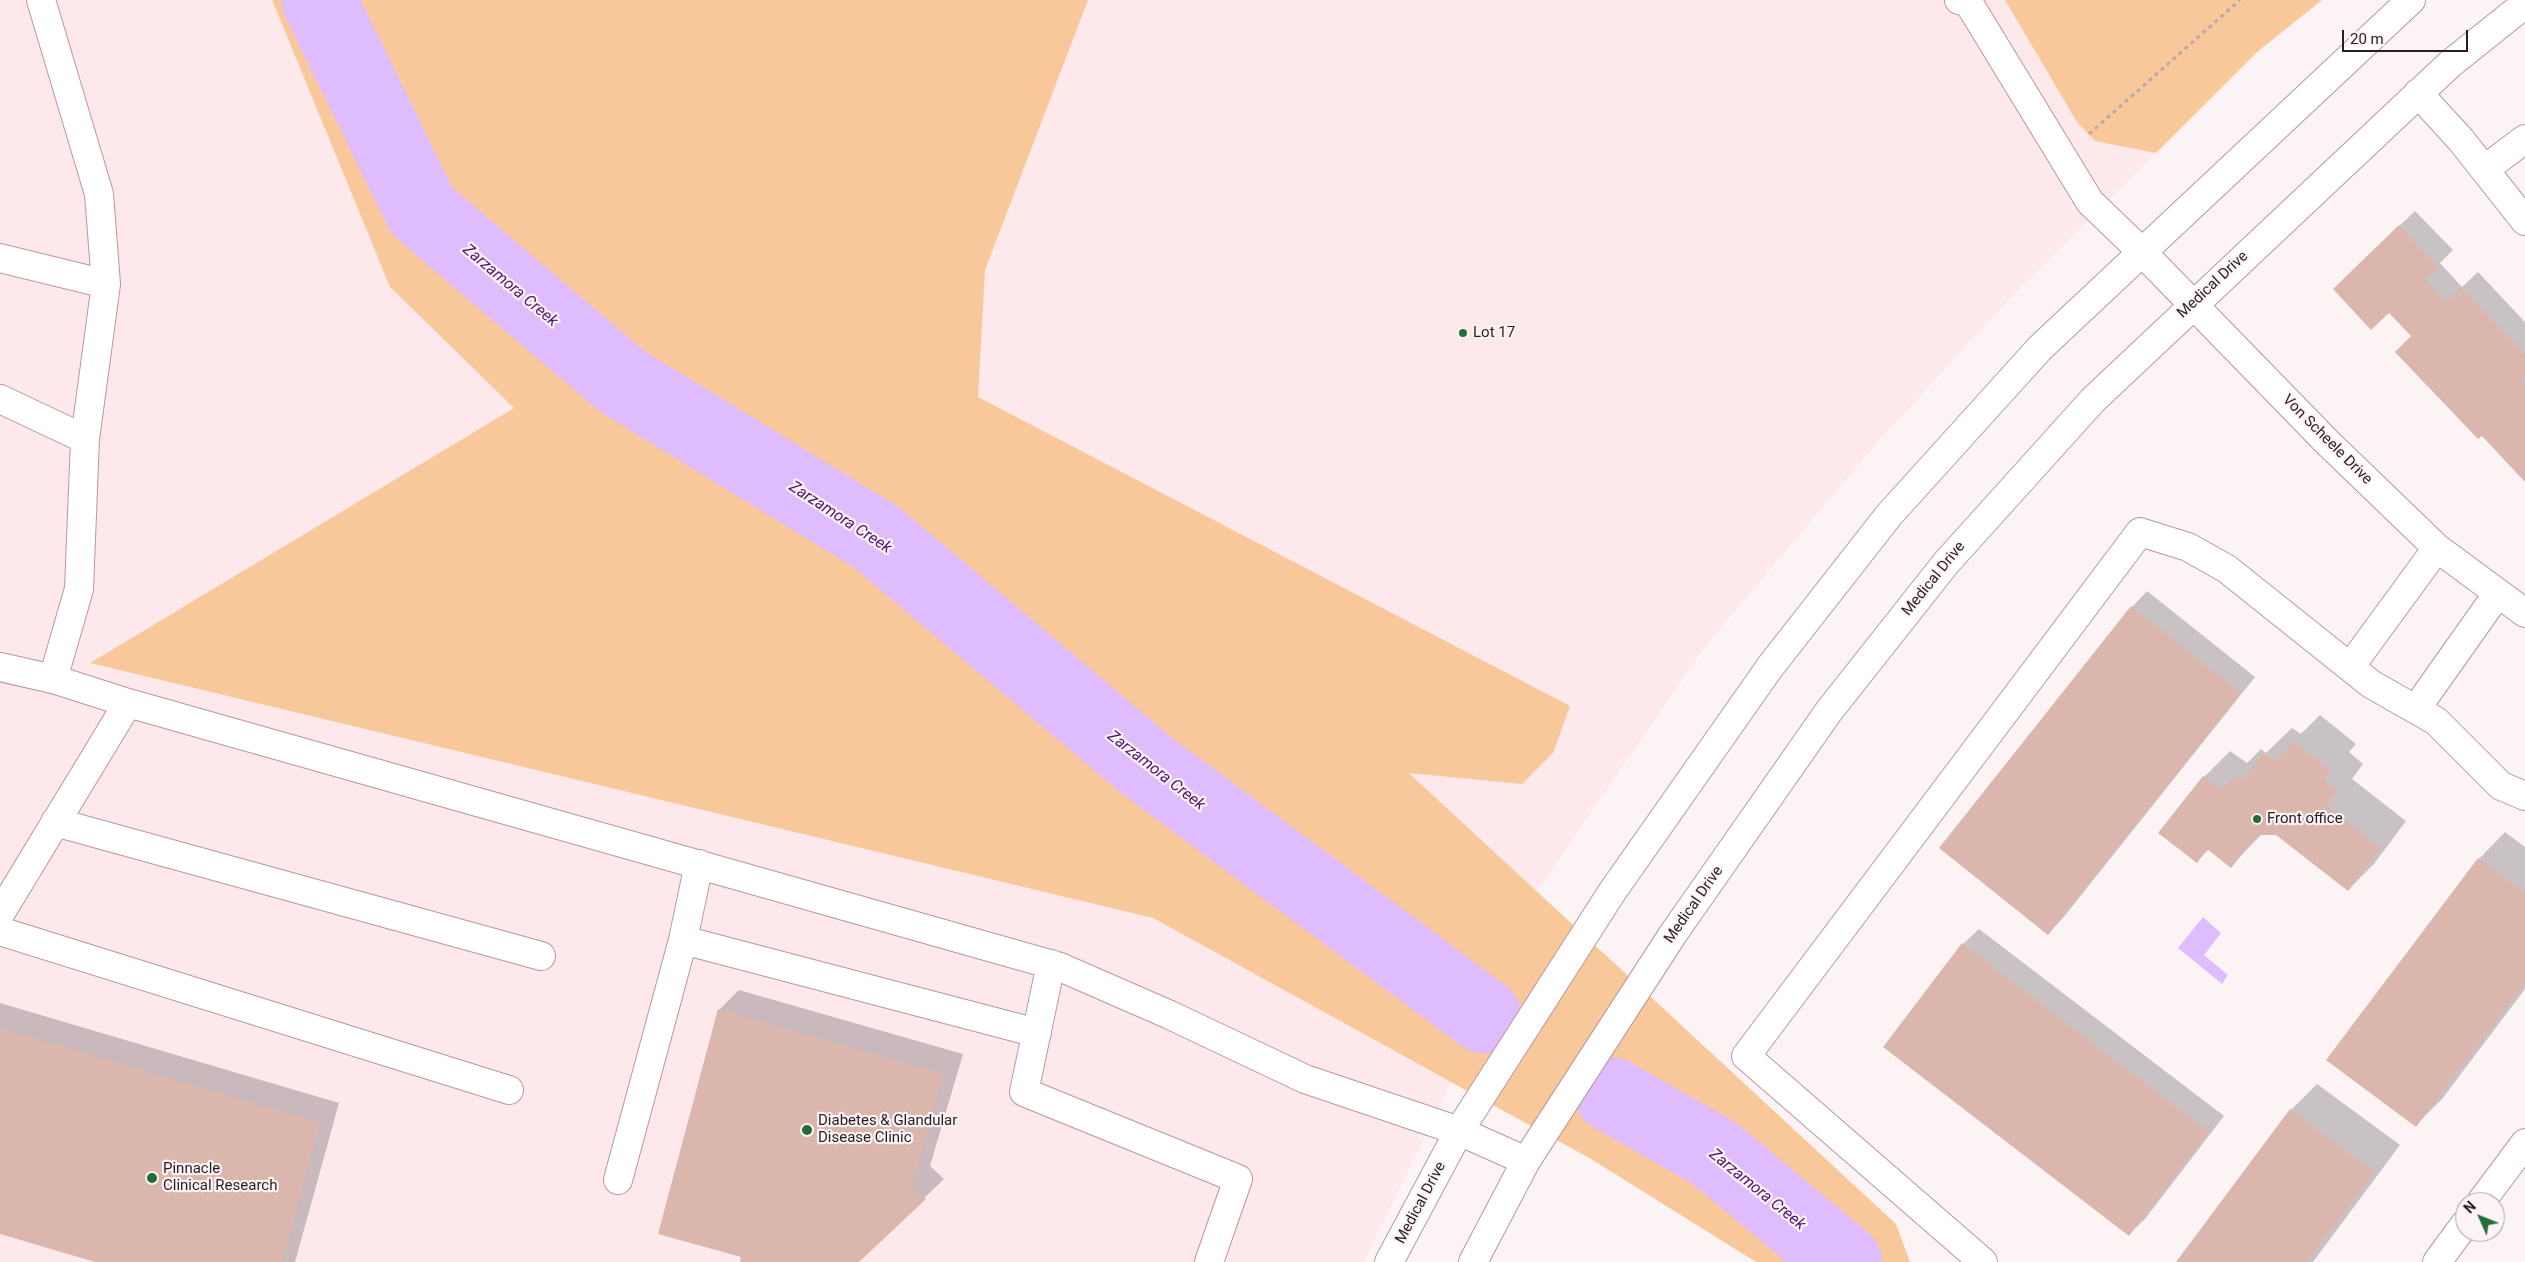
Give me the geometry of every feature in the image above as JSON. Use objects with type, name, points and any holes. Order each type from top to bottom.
[{"type":"street","points":[[41,0],[99,194],[106,284],[85,439],[79,589],[53,679]]},
{"type":"street","name":"Medical Drive","points":[[1389,1262],[1459,1131],[1612,892],[1788,644],[1896,508],[2040,348],[2411,0]]},
{"type":"street","name":"Von Scheele Drive","points":[[1965,1],[2090,202],[2142,252],[2326,442],[2437,548],[2525,613]]},
{"type":"street","name":"Medical Drive","points":[[1473,1262],[1526,1161],[1673,934],[1829,711],[1946,562],[2093,400],[2192,304],[2450,64],[2525,4]]},
{"type":"street","points":[[2418,93],[2485,169],[2525,221]]},
{"type":"street","points":[[2485,169],[2525,139]]},
{"type":"street","points":[[0,258],[106,284]]},
{"type":"street","points":[[0,399],[85,439]]},
{"type":"street","points":[[1983,1262],[1746,1056],[2140,532],[2188,547],[2227,569],[2371,684],[2436,721],[2501,786],[2525,796]]},
{"type":"street","points":[[2350,667],[2437,548]]},
{"type":"street","points":[[2416,710],[2498,592]]},
{"type":"street","points":[[0,667],[53,679],[128,703],[1051,964],[1170,1014],[1305,1079],[1459,1131],[1526,1161]]},
{"type":"street","points":[[0,914],[128,703]]},
{"type":"street","points":[[55,822],[541,956]]},
{"type":"street","points":[[618,1180],[683,940],[699,864]]},
{"type":"street","points":[[0,931],[509,1090]]},
{"type":"street","points":[[683,940],[1037,1033]]},
{"type":"street","points":[[1051,964],[1024,1092],[1238,1179],[1209,1262]]},
{"type":"street","points":[[2488,1192],[2525,1143]]},
{"type":"street","points":[[2437,1262],[2455,1238]]},
{"type":"path","points":[[2086,137],[2240,0]]},
{"type":"shaded area","points":[[0,0],[272,0],[390,287],[514,408],[90,663],[1153,918],[1451,1082],[1364,1262],[0,1262]]},
{"type":"shaded area","points":[[272,0],[1088,0],[985,270],[978,397],[1570,706],[1553,753],[1522,784],[1409,773],[1896,1224],[1910,1262],[1756,1262],[1591,1159],[1153,918],[90,663],[514,408],[390,287]]},
{"type":"shaded area","points":[[543,0],[2322,0],[2257,52],[2011,297],[1877,443],[1706,645],[1537,891],[1409,772],[601,165]]},
{"type":"shaded area","points":[[2005,0],[2322,0],[2257,52],[2156,153],[2095,141],[2077,122]]},
{"type":"shaded area","points":[[2203,917],[2221,933],[2204,955],[2228,975],[2222,984],[2178,948]]},
{"type":"building","points":[[2399,225],[2438,267],[2425,279],[2446,302],[2461,287],[2525,354],[2525,377],[2521,381],[2525,385],[2525,482],[2482,436],[2478,439],[2395,352],[2411,336],[2389,313],[2371,330],[2333,289]]},
{"type":"building","points":[[2131,606],[2241,693],[2048,935],[1939,848]]},
{"type":"building","name":"Front office","points":[[2293,741],[2331,771],[2323,779],[2338,791],[2327,806],[2381,848],[2348,891],[2276,835],[2257,835],[2231,868],[2207,849],[2197,863],[2158,833],[2203,776],[2221,790],[2234,775],[2242,781],[2264,753],[2276,762]]},
{"type":"building","points":[[2478,858],[2525,893],[2525,983],[2416,1127],[2326,1060]]},
{"type":"building","points":[[1962,943],[2209,1132],[2129,1236],[1883,1047]]},
{"type":"building","name":"Diabetes & Glandular Disease Clinic","points":[[718,1009],[944,1074],[911,1186],[926,1199],[859,1262],[740,1262],[741,1257],[658,1234]]},
{"type":"building","name":"Pinnacle Clinical Research","points":[[0,1028],[320,1123],[282,1262],[95,1262],[0,1234]]},
{"type":"building","points":[[2290,1109],[2374,1172],[2307,1262],[2176,1262]]},
{"type":"waterway","name":"Zarzamora Creek","points":[[319,0],[422,211],[623,382],[876,537],[1146,765],[1484,1016]]},
{"type":"waterway","name":"Zarzamora Creek","points":[[1612,1095],[1714,1153],[1845,1262]]},
{"type":"place","name":"Lot 17","points":[[1463,333]]},
{"type":"place","name":"Front office","points":[[2257,819]]},
{"type":"place","name":"Diabetes & Glandular Disease Clinic","points":[[807,1130]]},
{"type":"place","name":"Pinnacle Clinical Research","points":[[152,1178]]}]
